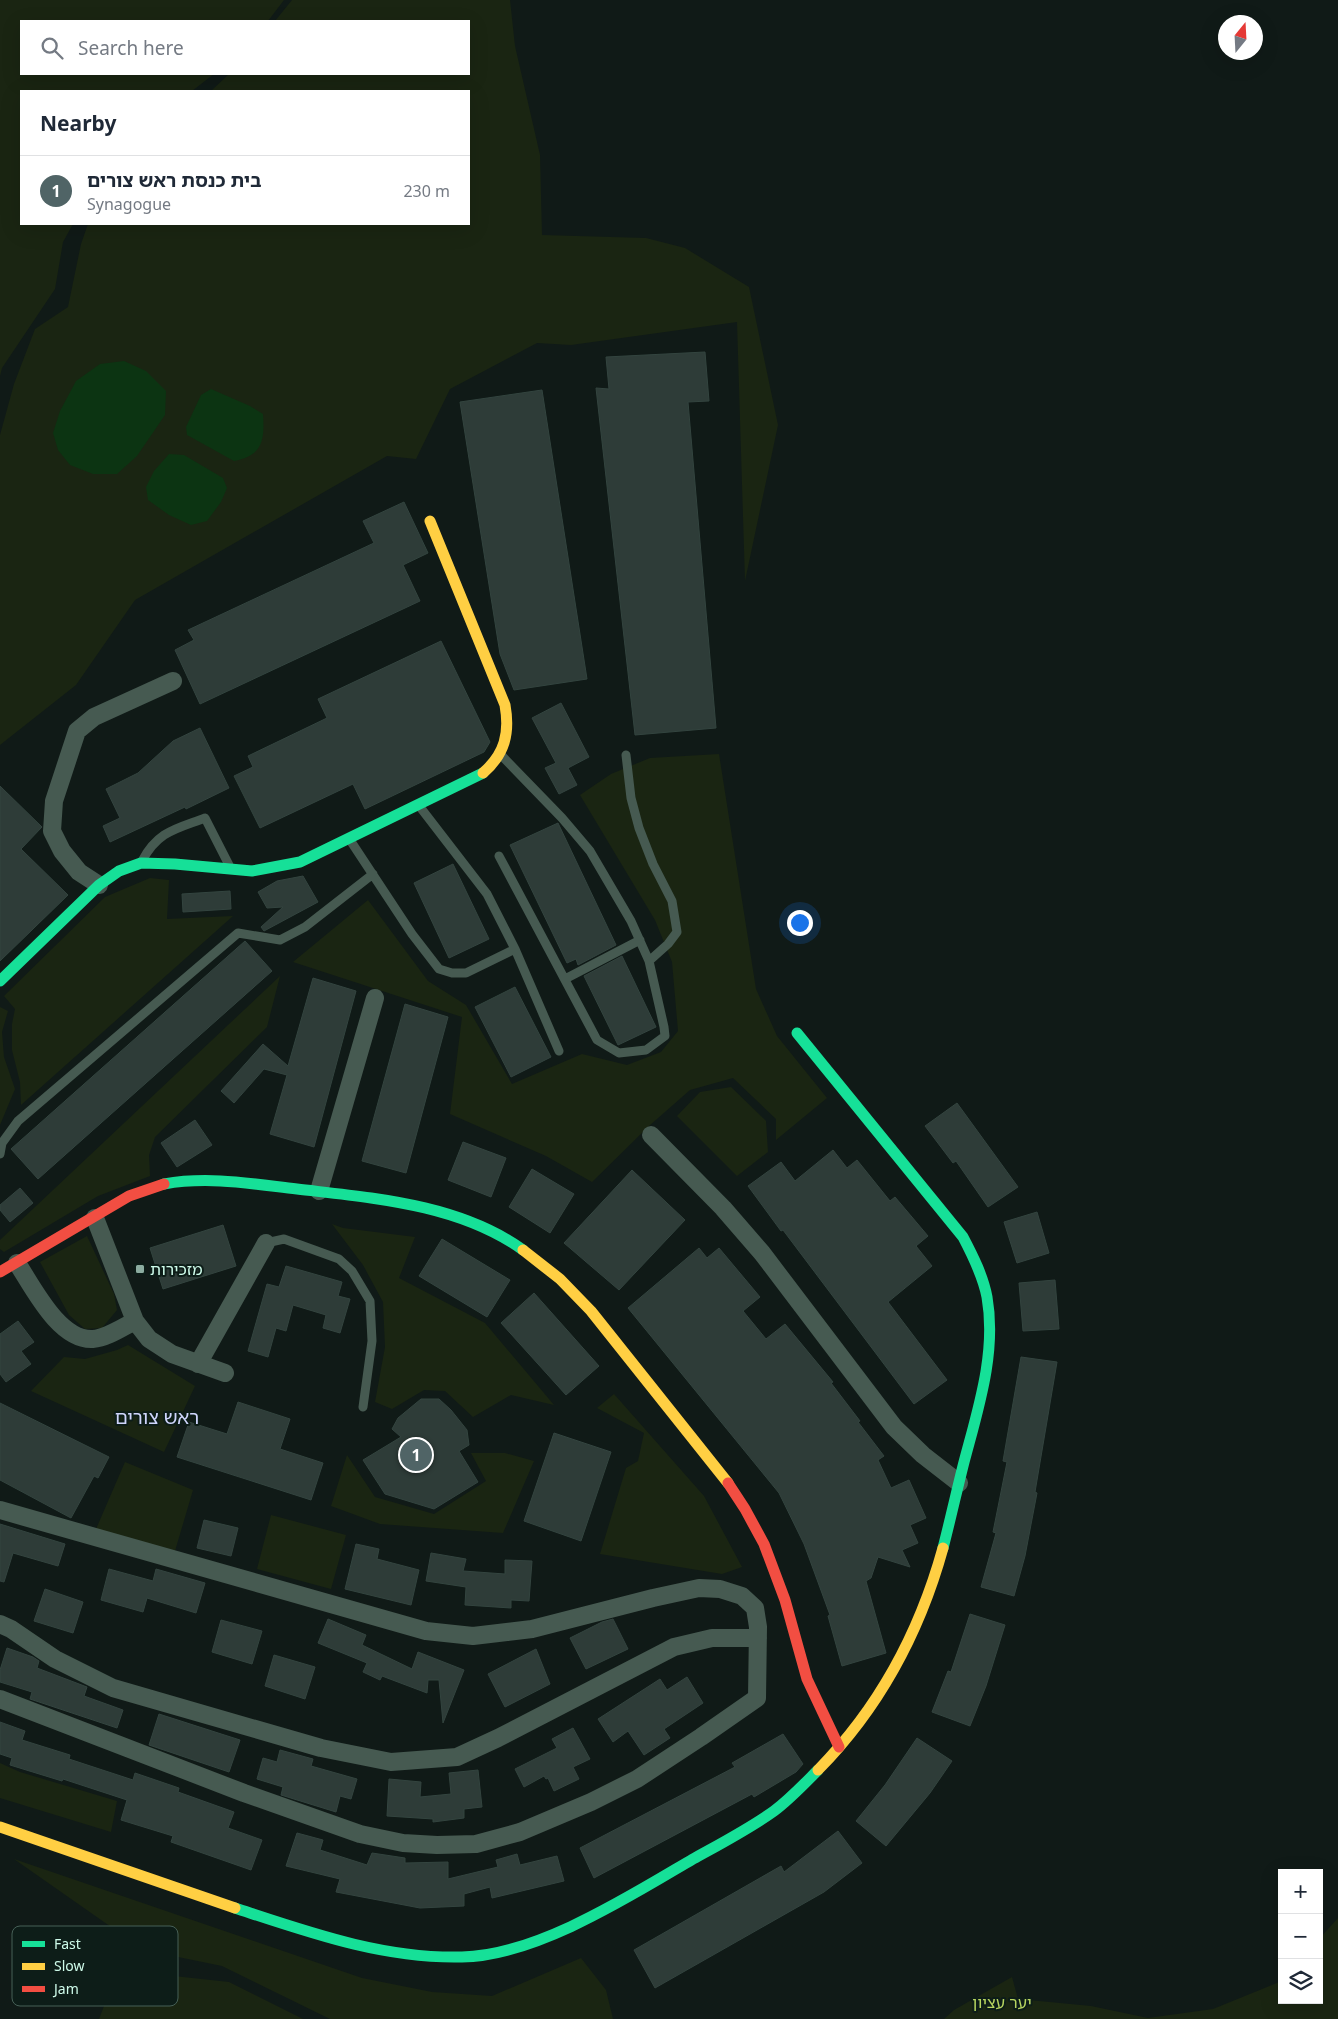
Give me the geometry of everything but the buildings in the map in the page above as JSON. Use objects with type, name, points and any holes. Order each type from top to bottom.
[{"type":"street","points":[[0,981],[99,885],[118,871],[141,864],[175,864],[252,870],[300,862],[480,775],[494,764],[504,748],[508,720],[506,705],[430,521]]},
{"type":"street","points":[[99,885],[78,872],[62,852],[52,831],[54,801],[77,731],[94,717],[173,681]]},
{"type":"street","points":[[319,1191],[375,998]]},
{"type":"street","points":[[0,1827],[121,1871],[323,1936],[372,1949],[415,1956],[466,1957],[517,1946],[570,1927],[626,1899],[774,1811],[808,1781],[839,1747],[875,1699],[905,1648],[926,1604],[939,1562],[976,1416],[989,1347],[988,1307],[978,1267],[963,1237],[797,1033]]},
{"type":"street","points":[[651,1135],[723,1208],[762,1253],[894,1427],[923,1455],[959,1483]]},
{"type":"street","points":[[0,1272],[140,1191],[174,1182],[245,1181],[394,1202],[439,1212],[478,1226],[507,1240],[541,1262],[591,1310],[732,1491],[754,1524],[772,1562],[785,1597],[808,1682],[839,1747]]},
{"type":"street","points":[[95,1218],[135,1321],[149,1339],[172,1354],[226,1373]]},
{"type":"street","points":[[198,1364],[266,1243]]},
{"type":"street","points":[[17,1263],[60,1326],[75,1335],[92,1339],[109,1334],[135,1321]]},
{"type":"street","points":[[0,1510],[426,1631],[474,1636],[532,1629],[635,1602],[699,1588],[720,1589],[742,1596],[755,1608],[758,1638],[757,1698],[637,1779],[591,1802],[520,1832],[476,1844],[437,1846],[403,1843],[360,1834],[244,1793],[0,1699]]},
{"type":"street","points":[[0,1624],[55,1659],[113,1688],[321,1748],[391,1762],[457,1757],[498,1738],[674,1647],[712,1638],[758,1638]]},
{"type":"lane","points":[[499,856],[597,1040],[619,1054],[646,1050],[664,1036],[664,1027],[649,961],[631,921],[590,851],[562,818],[500,754]]},
{"type":"lane","points":[[626,755],[631,798],[639,828],[653,864],[672,901],[677,932],[668,944],[649,961]]},
{"type":"lane","points":[[418,804],[487,894],[514,949],[559,1051]]},
{"type":"lane","points":[[141,864],[148,851],[164,834],[205,818],[230,868]]},
{"type":"lane","points":[[349,838],[412,934],[439,969],[452,973],[466,973],[514,949]]},
{"type":"lane","points":[[0,1154],[2,1143],[18,1121],[238,933],[280,940],[306,927],[373,874]]},
{"type":"lane","points":[[565,979],[640,940]]},
{"type":"lane","points":[[266,1243],[284,1239],[339,1259],[352,1270],[370,1301],[372,1341],[363,1407]]},
{"type":"green space","points":[[0,0],[284,0],[269,20],[20,20],[20,75],[213,75],[193,90],[20,90],[20,225],[72,225],[63,242],[55,289],[2,368],[0,376]]},
{"type":"green space","points":[[292,0],[510,0],[515,46],[540,155],[542,235],[646,238],[685,248],[749,287],[778,425],[745,581],[737,322],[571,345],[537,343],[450,389],[416,459],[387,456],[135,600],[76,685],[0,745],[0,435],[14,384],[35,329],[68,307],[81,244],[88,225],[470,225],[470,90],[212,90],[228,75],[470,75],[470,20],[276,20]]},
{"type":"green space","points":[[719,754],[756,989],[777,1036],[827,1098],[776,1140],[776,1119],[733,1078],[690,1090],[649,1126],[592,1182],[546,1156],[450,1114],[462,1017],[293,962],[368,900],[428,981],[466,1005],[512,1084],[582,1054],[627,1065],[661,1052],[678,1031],[672,962],[655,920],[580,795],[611,774],[650,758]]},
{"type":"green space","points":[[150,878],[169,880],[167,919],[233,916],[21,1105],[20,1082],[12,1050],[12,1024],[15,1009],[4,996],[105,897]]},
{"type":"green space","points":[[280,976],[267,1027],[155,1137],[149,1155],[150,1176],[98,1196],[4,1252],[0,1249],[0,1240]]},
{"type":"green space","points":[[0,1007],[8,1011],[2,1032],[4,1057],[15,1089],[0,1125]]},
{"type":"green space","points":[[731,1087],[766,1121],[768,1152],[737,1176],[677,1116],[700,1092]]},
{"type":"green space","points":[[332,1224],[343,1228],[415,1237],[399,1278],[485,1323],[554,1405],[511,1395],[473,1417],[445,1391],[424,1390],[392,1409],[375,1402],[385,1347],[383,1302],[363,1265]]},
{"type":"green space","points":[[87,1236],[114,1294],[117,1310],[102,1328],[85,1329],[69,1315],[40,1262]]},
{"type":"green space","points":[[128,1345],[195,1386],[164,1452],[31,1391],[64,1357],[85,1359]]},
{"type":"green space","points":[[614,1394],[704,1496],[742,1567],[722,1574],[600,1554],[626,1468],[638,1461],[644,1433],[597,1408]]},
{"type":"green space","points":[[471,1453],[505,1453],[534,1461],[503,1533],[380,1524],[331,1506],[347,1455],[375,1497],[434,1514],[486,1481]]},
{"type":"green space","points":[[125,1462],[193,1490],[175,1551],[96,1529]]},
{"type":"green space","points":[[271,1515],[346,1535],[331,1589],[257,1569]]},
{"type":"green space","points":[[0,1763],[20,1772],[117,1801],[111,1832],[0,1798]]},
{"type":"green space","points":[[14,1859],[362,1978],[432,1992],[492,1996],[581,1958],[606,1990],[613,2019],[330,2019],[222,1966],[178,1957],[178,1926],[110,1926]]},
{"type":"green space","name":"יער עציון","points":[[1338,1918],[1338,2019],[944,2019],[954,2010],[1012,1977],[1018,1999],[1091,2006],[1148,2018],[1213,2009],[1278,1982],[1278,2004],[1323,2004],[1323,1935]]},
{"type":"green space","points":[[178,1976],[229,1982],[303,2019],[99,2019],[104,2006],[178,2006]]},
{"type":"shaded area","points":[[124,361],[146,371],[166,391],[165,415],[137,456],[117,474],[93,474],[70,465],[58,450],[53,433],[60,411],[76,381],[100,364]]},
{"type":"shaded area","points":[[211,389],[250,406],[263,414],[263,432],[260,446],[251,455],[234,461],[187,435],[186,427],[201,395]]},
{"type":"shaded area","points":[[169,454],[184,455],[223,478],[227,488],[221,502],[207,521],[191,525],[169,515],[148,500],[146,487],[154,471]]},
{"type":"traffic: fast","points":[[0,981],[99,885],[119,871],[141,863],[252,871],[300,862],[483,773]]},
{"type":"traffic: fast","points":[[797,1033],[963,1237],[983,1281],[989,1318],[989,1340],[984,1383],[943,1548]]},
{"type":"traffic: fast","points":[[164,1184],[198,1181],[247,1183],[385,1200],[443,1213],[471,1222],[523,1250]]},
{"type":"traffic: fast","points":[[235,1908],[318,1935],[375,1949],[403,1954],[433,1956],[462,1957],[491,1954],[520,1946],[582,1922],[641,1890],[764,1818],[786,1802],[818,1770]]},
{"type":"traffic: slow","points":[[430,521],[505,705],[507,725],[504,742],[501,751],[483,773]]},
{"type":"traffic: slow","points":[[523,1250],[560,1279],[591,1311],[728,1483]]},
{"type":"traffic: slow","points":[[818,1770],[860,1721],[895,1667],[922,1609],[934,1579],[943,1548]]},
{"type":"traffic: slow","points":[[0,1827],[235,1908]]},
{"type":"traffic: jam","points":[[0,1272],[129,1196],[164,1184]]},
{"type":"traffic: jam","points":[[728,1483],[764,1544],[785,1600],[807,1679],[839,1747]]},
{"type":"place","name":"מזכירות","points":[[140,1269]]},
{"type":"place","name":"בית כנסת ראש צורים","points":[[416,1455]]},
{"type":"district","name":"ראש צורים","points":[[157,1417]]}]
